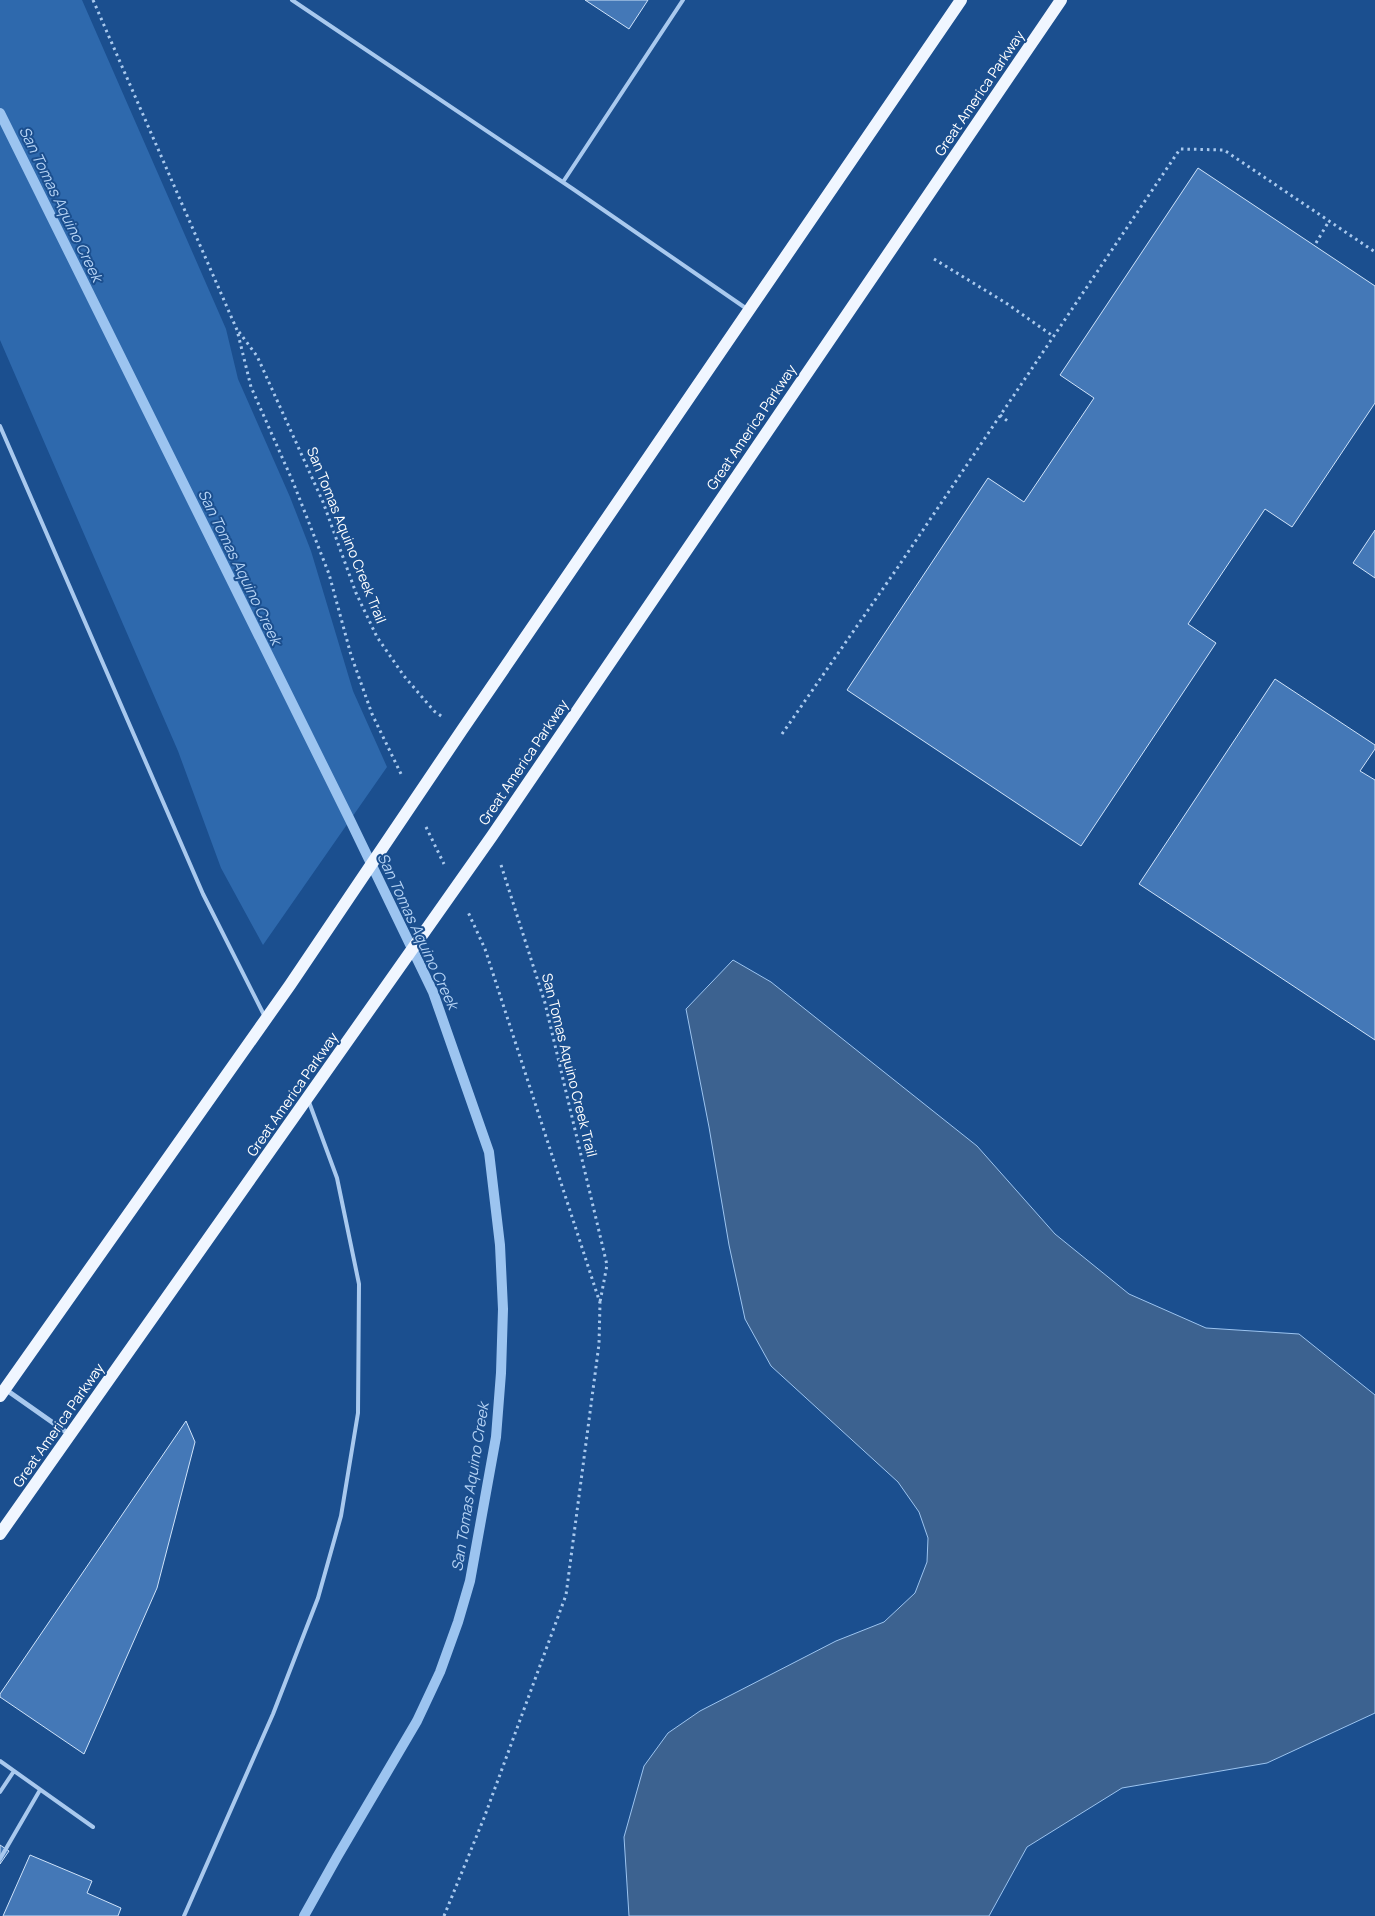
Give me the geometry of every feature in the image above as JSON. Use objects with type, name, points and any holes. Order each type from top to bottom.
[{"type":"main road","points":[[2,1390],[290,985],[961,0]]},
{"type":"main road","name":"Great America Parkway","points":[[0,1534],[492,836],[1061,0]]},
{"type":"street","points":[[2,1390],[70,1435]]},
{"type":"lane","points":[[292,0],[563,182],[749,310]]},
{"type":"lane","points":[[563,182],[683,0]]},
{"type":"lane","points":[[0,426],[203,894],[266,1019]]},
{"type":"lane","points":[[184,1916],[273,1714],[318,1598],[341,1516],[358,1413],[359,1284],[336,1178],[308,1098]]},
{"type":"lane","points":[[0,1762],[93,1827]]},
{"type":"lane","points":[[0,1792],[14,1771]]},
{"type":"lane","points":[[0,1859],[40,1790]]},
{"type":"path","points":[[782,734],[898,567],[1180,149],[1224,150],[1375,252]]},
{"type":"path","points":[[1316,243],[1329,221]]},
{"type":"path","points":[[934,259],[1006,303],[1053,336]]},
{"type":"path","name":"San Tomas Aquino Creek Trail","points":[[237,330],[256,356],[315,484],[356,593],[377,637],[404,676],[434,712],[462,730]]},
{"type":"path","points":[[1000,415],[1010,423]]},
{"type":"path","name":"San Tomas Aquino Creek Trail","points":[[492,836],[545,1003],[607,1265],[600,1303]]},
{"type":"shaded area","points":[[0,0],[82,0],[226,329],[238,379],[290,497],[311,551],[353,691],[387,767],[263,945],[221,868],[178,751],[0,340]]},
{"type":"shaded area","points":[[733,960],[771,982],[977,1146],[1055,1234],[1129,1294],[1206,1328],[1299,1334],[1375,1395],[1375,1713],[1267,1763],[1122,1788],[1027,1847],[989,1916],[629,1916],[624,1837],[644,1766],[668,1733],[700,1711],[836,1641],[884,1622],[915,1593],[927,1562],[928,1538],[919,1512],[898,1482],[771,1366],[745,1319],[729,1245],[686,1009]]},
{"type":"building","points":[[585,0],[648,0],[629,29]]},
{"type":"building","points":[[1198,168],[1375,286],[1375,403],[1292,527],[1265,509],[1188,624],[1216,643],[1081,846],[847,690],[988,478],[1024,502],[1094,398],[1060,375]]},
{"type":"building","points":[[1375,530],[1375,578],[1353,563]]},
{"type":"building","points":[[1275,679],[1375,745],[1375,749],[1360,771],[1375,780],[1375,1040],[1139,884]]},
{"type":"building","points":[[186,1421],[195,1442],[157,1588],[84,1754],[0,1697],[0,1694]]},
{"type":"building","points":[[0,1845],[9,1851],[0,1864]]},
{"type":"building","points":[[30,1855],[92,1881],[87,1893],[121,1908],[118,1916],[3,1916]]},
{"type":"waterway","name":"San Tomas Aquino Creek","points":[[0,113],[350,820],[433,992],[489,1152],[500,1245],[503,1309],[501,1373],[496,1437],[470,1581],[440,1672],[417,1721],[304,1916]]}]
